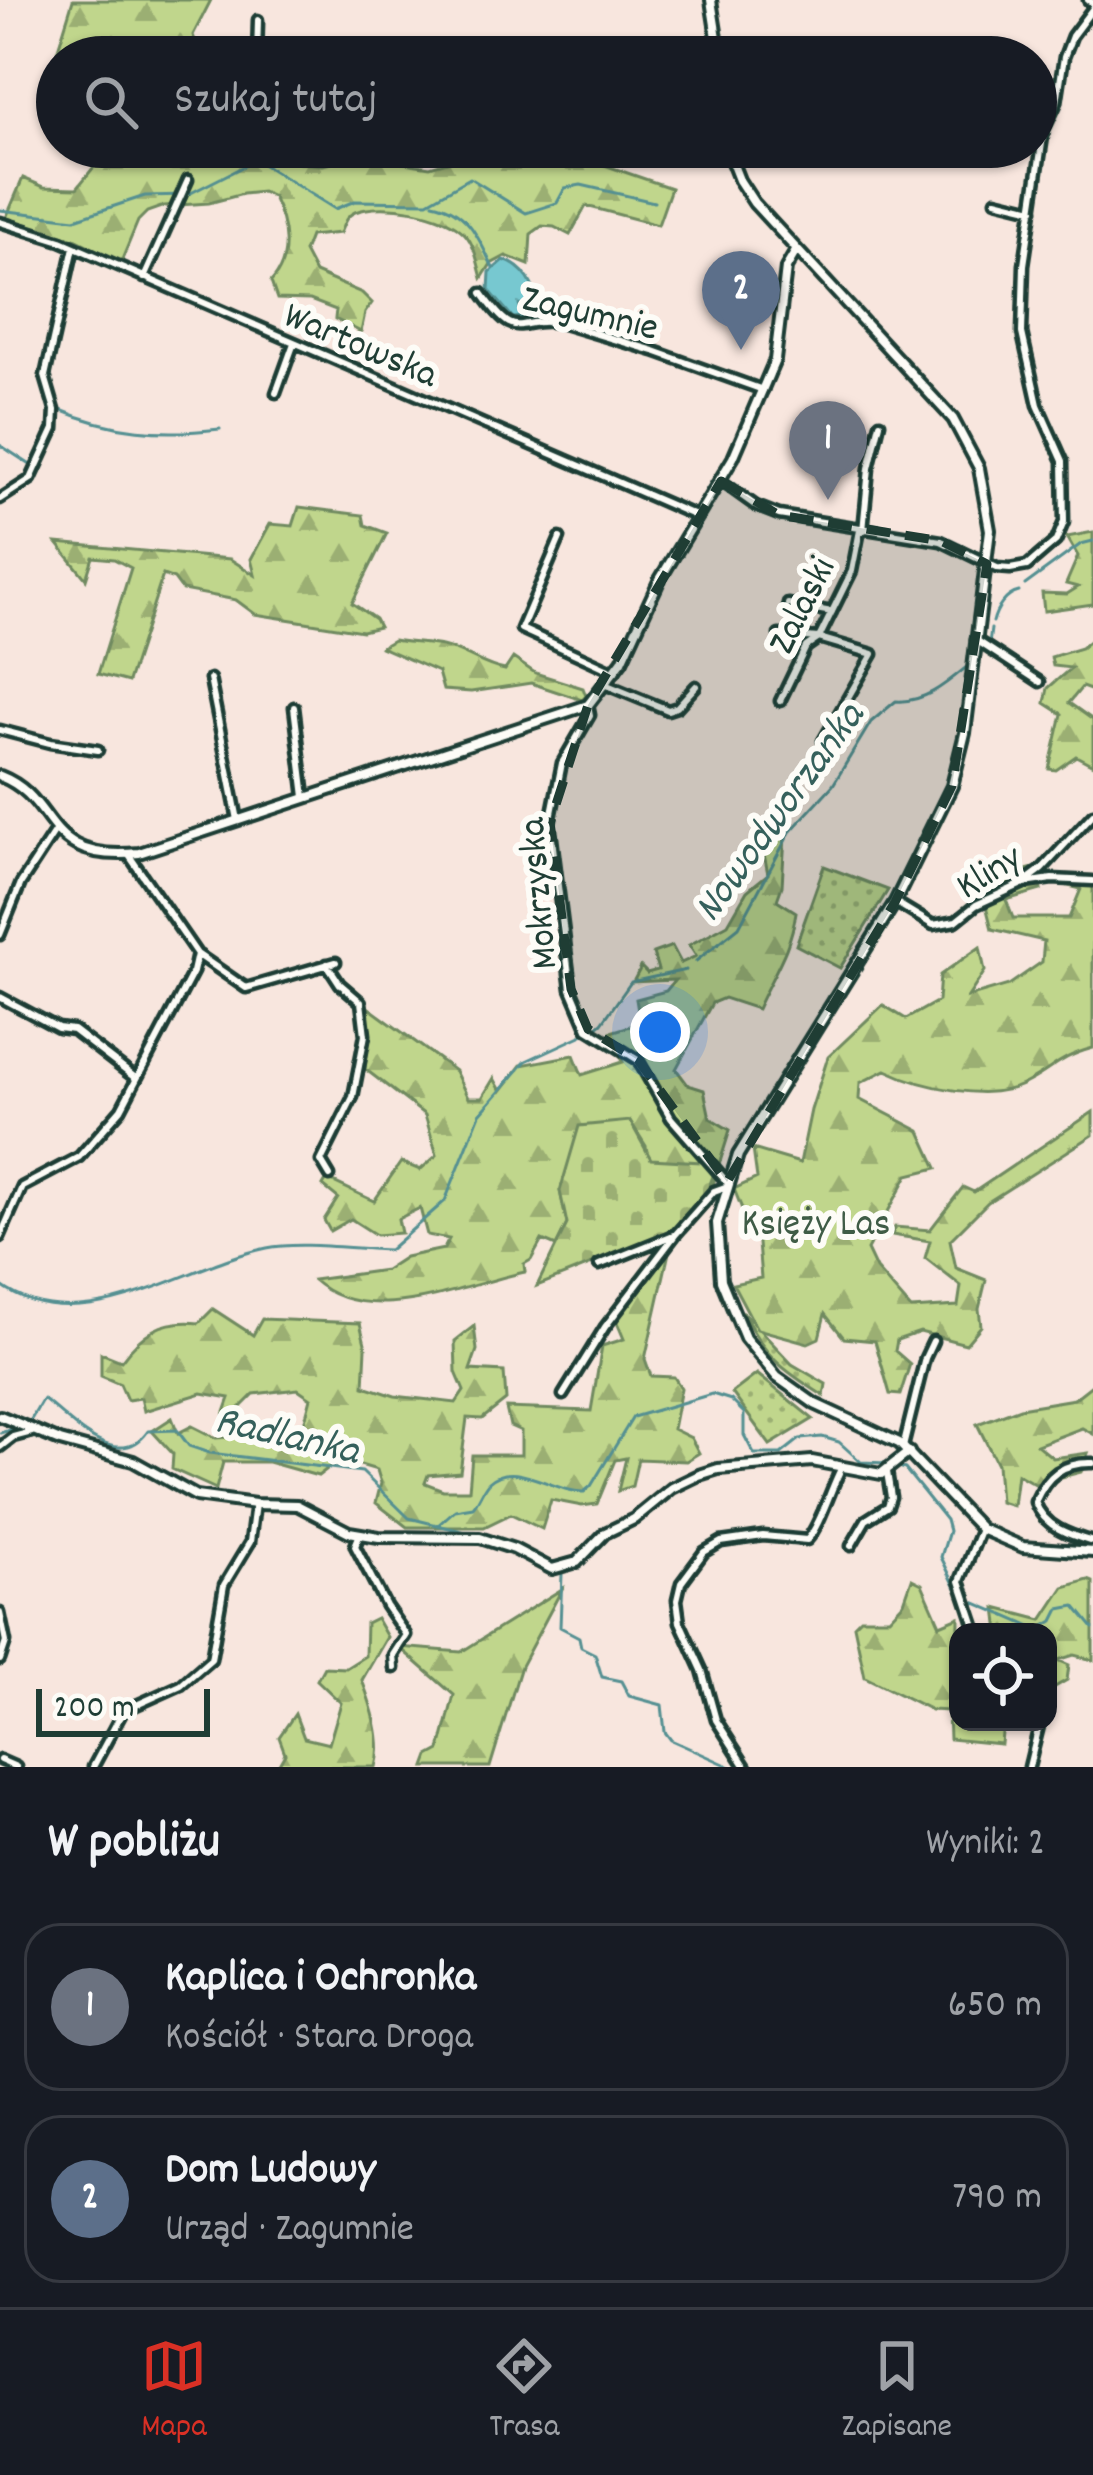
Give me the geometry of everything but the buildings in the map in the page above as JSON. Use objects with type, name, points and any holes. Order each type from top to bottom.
[{"type":"street","points":[[711,0],[717,36]]},
{"type":"street","points":[[1057,99],[1064,57],[1091,3]]},
{"type":"street","points":[[258,20],[258,36]]},
{"type":"street","points":[[736,168],[752,201],[944,408],[970,445],[989,508],[987,563],[957,769],[896,902],[757,1119],[726,1185],[716,1235],[721,1280],[731,1311],[753,1350],[800,1395],[906,1449],[981,1528],[1023,1547],[1093,1552]]},
{"type":"street","points":[[721,482],[768,512],[941,542],[1010,569],[1027,566],[1056,541],[1064,522],[1062,452],[1039,405],[1022,334],[1024,266],[1039,168]]},
{"type":"street","points":[[144,278],[188,180]]},
{"type":"street","points":[[996,200],[1033,209]]},
{"type":"street","name":"Wartowska","points":[[0,222],[74,247],[700,517]]},
{"type":"street","points":[[0,499],[31,479],[54,429],[55,410],[44,376],[74,247]]},
{"type":"street","points":[[0,776],[19,787],[64,840],[86,849],[128,854],[588,705],[615,672],[658,581],[721,482],[763,390],[780,338],[786,268],[796,251]]},
{"type":"street","name":"Zagumnie","points":[[482,293],[514,326],[560,323],[763,390]]},
{"type":"street","points":[[276,393],[294,343]]},
{"type":"street","name":"Zalaski","points":[[781,700],[806,646],[819,638],[852,571],[880,423]]},
{"type":"street","points":[[560,538],[521,629],[615,672]]},
{"type":"street","points":[[788,604],[832,612]]},
{"type":"street","points":[[778,635],[819,638],[873,654],[824,741]]},
{"type":"street","points":[[976,640],[1040,682]]},
{"type":"street","points":[[210,680],[238,820]]},
{"type":"street","points":[[607,685],[668,710],[696,686]]},
{"type":"street","name":"Mokrzyska","points":[[588,705],[590,715],[562,763],[550,823],[571,989],[588,1029],[638,1060],[671,1118],[726,1185]]},
{"type":"street","points":[[294,707],[305,797]]},
{"type":"street","points":[[0,730],[98,750]]},
{"type":"street","name":"Kliny","points":[[896,902],[933,925],[956,921],[1042,869],[1093,814]]},
{"type":"street","points":[[0,935],[21,883],[55,831]]},
{"type":"street","points":[[128,854],[197,954],[246,988],[336,962]]},
{"type":"street","points":[[1022,884],[1093,881]]},
{"type":"street","points":[[0,1237],[22,1187],[79,1157],[121,1109],[193,972],[197,954]]},
{"type":"street","points":[[327,964],[340,984],[361,1001],[364,1034],[349,1108],[329,1138],[321,1161],[330,1176]]},
{"type":"street","points":[[0,997],[58,1028],[73,1030],[135,1078]]},
{"type":"street","points":[[563,1395],[604,1327],[676,1234],[714,1191],[726,1185]]},
{"type":"street","points":[[599,1265],[676,1234]]},
{"type":"street","points":[[851,1546],[866,1520],[888,1506],[892,1468],[906,1449],[925,1358],[933,1341]]},
{"type":"street","points":[[0,1416],[133,1461],[196,1496],[297,1505],[360,1534],[480,1538],[552,1569],[577,1562],[605,1533],[634,1519],[672,1487],[718,1469],[812,1462],[866,1473],[892,1468]]},
{"type":"street","points":[[0,1447],[32,1430]]},
{"type":"street","points":[[1093,1462],[1057,1470],[1035,1502],[1040,1516],[1066,1534],[1093,1542]]},
{"type":"street","points":[[746,1767],[716,1720],[702,1670],[680,1622],[681,1583],[704,1552],[722,1543],[763,1536],[807,1540],[842,1467]]},
{"type":"street","points":[[92,1767],[122,1711],[181,1685],[211,1659],[224,1585],[250,1542],[255,1504]]},
{"type":"street","points":[[973,1623],[960,1581],[981,1528]]},
{"type":"street","points":[[360,1534],[356,1546],[406,1635],[393,1655],[394,1668]]},
{"type":"street","points":[[0,1613],[6,1642],[0,1660]]},
{"type":"street","points":[[1029,1767],[1038,1731]]},
{"type":"street","points":[[0,1760],[16,1767]]},
{"type":"highlighted area","points":[[721,481],[779,515],[941,541],[987,564],[952,786],[895,902],[727,1182],[638,1060],[588,1029],[571,989],[550,823],[588,705]]},
{"type":"green space","points":[[73,0],[211,0],[193,36],[62,36]]},
{"type":"green space","points":[[93,168],[613,168],[671,188],[658,225],[586,206],[570,235],[542,226],[531,234],[529,265],[506,256],[491,264],[482,278],[468,238],[455,226],[397,208],[355,212],[340,233],[310,236],[304,252],[315,273],[362,293],[372,303],[361,332],[335,319],[336,310],[310,300],[277,299],[271,282],[285,252],[284,229],[273,197],[262,192],[243,194],[147,212],[138,221],[121,262],[77,240],[6,218],[23,178],[44,187],[77,188]]},
{"type":"green space","points":[[299,507],[363,515],[365,525],[387,533],[352,603],[379,627],[362,631],[255,614],[236,600],[182,590],[174,579],[163,575],[128,682],[98,674],[131,568],[114,559],[93,557],[86,579],[57,543],[230,559],[255,575],[251,559],[270,524],[293,526]]},
{"type":"green space","points":[[1093,532],[1093,604],[1044,611],[1042,593],[1067,594],[1078,587],[1066,584],[1078,556],[1067,537]]},
{"type":"green space","points":[[1093,638],[1093,691],[1082,687],[1069,703],[1093,720],[1093,765],[1076,756],[1056,770],[1049,769],[1062,714],[1045,703],[1048,688],[1071,668],[1053,666],[1051,657],[1081,648]]},
{"type":"green space","points":[[393,640],[442,646],[505,670],[513,658],[535,673],[583,688],[586,696],[582,700],[531,683],[471,692],[443,690],[438,672],[381,647]]},
{"type":"green space","points":[[761,828],[785,835],[777,900],[796,912],[790,939],[757,1009],[724,998],[712,1003],[676,1069],[688,1085],[704,1090],[710,1118],[730,1130],[709,1197],[699,1198],[648,1158],[630,1121],[560,1191],[567,1224],[556,1246],[542,1240],[524,1264],[525,1272],[388,1303],[335,1295],[313,1280],[385,1270],[405,1257],[444,1249],[449,1239],[427,1235],[420,1208],[398,1219],[401,1233],[376,1235],[351,1219],[330,1231],[324,1220],[338,1198],[323,1186],[327,1179],[374,1201],[401,1162],[420,1170],[437,1155],[425,1115],[365,1069],[369,1038],[361,1002],[455,1071],[468,1098],[482,1098],[494,1078],[501,1091],[521,1065],[574,1055],[582,1075],[623,1062],[611,1032],[640,1023],[636,999],[666,991],[675,980],[633,982],[641,967],[647,973],[658,970],[653,953],[672,946],[681,963],[696,956],[689,945],[728,924],[747,891],[768,874],[762,844],[752,839]]},
{"type":"green space","points":[[824,866],[888,890],[840,968],[796,945]]},
{"type":"green space","name":"Księży Las","points":[[1037,867],[1041,890],[1006,900],[1013,918],[1069,918],[1081,889],[1060,884],[1054,875],[1093,876],[1093,1048],[1026,1083],[994,1092],[936,1087],[886,1070],[860,1083],[859,1099],[920,1131],[937,1168],[908,1175],[867,1250],[876,1269],[911,1309],[958,1306],[961,1286],[925,1258],[930,1241],[892,1235],[895,1227],[930,1230],[963,1187],[974,1192],[1093,1112],[1093,1135],[988,1202],[950,1240],[956,1268],[986,1280],[979,1309],[981,1326],[966,1344],[920,1332],[897,1340],[895,1351],[910,1364],[900,1395],[890,1394],[875,1341],[844,1338],[825,1314],[819,1338],[808,1343],[757,1329],[733,1284],[761,1278],[757,1232],[750,1229],[734,1189],[757,1178],[753,1149],[800,1163],[828,1057],[883,1005],[906,1019],[938,1001],[940,975],[980,947],[985,971],[968,997],[1009,985],[1042,962],[1044,941],[992,929],[980,882]]},
{"type":"green space","points":[[630,1121],[651,1159],[718,1163],[702,1205],[675,1231],[537,1286],[567,1224],[560,1191],[579,1126]]},
{"type":"green space","points":[[670,1248],[645,1359],[651,1376],[674,1377],[681,1388],[673,1429],[691,1438],[699,1453],[686,1461],[638,1459],[632,1486],[618,1491],[626,1458],[615,1460],[597,1504],[551,1500],[542,1529],[511,1514],[484,1527],[407,1527],[376,1503],[381,1483],[377,1470],[340,1459],[318,1476],[268,1462],[223,1462],[216,1489],[172,1469],[173,1454],[152,1431],[172,1418],[178,1433],[192,1426],[216,1438],[244,1436],[256,1423],[272,1432],[302,1431],[311,1398],[298,1389],[254,1394],[233,1415],[224,1415],[230,1398],[202,1393],[144,1411],[141,1398],[127,1400],[120,1384],[101,1376],[101,1353],[121,1361],[154,1330],[174,1323],[199,1323],[213,1309],[253,1335],[262,1319],[360,1323],[366,1348],[364,1386],[395,1396],[456,1403],[464,1391],[456,1372],[455,1341],[474,1326],[477,1350],[470,1370],[504,1372],[506,1400],[482,1419],[467,1418],[460,1472],[428,1475],[425,1483],[443,1490],[469,1490],[472,1455],[521,1455],[521,1431],[510,1426],[506,1408],[591,1411],[602,1346],[624,1339],[614,1315]]},
{"type":"green space","points":[[742,1311],[792,1364],[826,1384],[824,1396],[776,1361]]},
{"type":"green space","points":[[757,1374],[813,1419],[770,1445],[732,1393]]},
{"type":"green space","points":[[1093,1384],[1093,1434],[1082,1428],[1037,1445],[1053,1458],[1088,1453],[1081,1472],[1035,1484],[1017,1474],[1013,1506],[1000,1502],[997,1464],[977,1424],[1020,1408],[1074,1399]]},
{"type":"green space","points":[[912,1579],[922,1584],[940,1625],[959,1617],[959,1623],[949,1623],[949,1731],[1002,1731],[1001,1744],[949,1739],[948,1711],[931,1710],[865,1677],[854,1625],[861,1618],[889,1618],[904,1602]]},
{"type":"green space","points":[[1093,1582],[1093,1660],[1074,1655],[1058,1660],[1069,1665],[1067,1680],[1057,1686],[1057,1623],[998,1623],[996,1608],[1042,1620],[1064,1587]]},
{"type":"green space","points":[[562,1589],[521,1666],[490,1767],[425,1767],[429,1756],[440,1750],[454,1695],[399,1647],[461,1652]]},
{"type":"green space","points":[[376,1618],[387,1637],[362,1680],[377,1734],[376,1767],[277,1767],[285,1753],[279,1737],[295,1714],[304,1738],[329,1744],[341,1703],[317,1680],[324,1667],[346,1668],[365,1656],[366,1623]]},
{"type":"water","points":[[504,260],[523,272],[532,285],[536,307],[519,304],[522,317],[513,318],[489,290],[490,272]]},
{"type":"waterway","points":[[0,210],[75,219],[145,196],[187,195],[240,168]]},
{"type":"waterway","points":[[269,168],[335,209],[355,201],[428,202],[470,178],[526,213],[557,203],[565,188],[581,185],[654,202]]},
{"type":"waterway","points":[[433,203],[464,219],[493,268]]},
{"type":"waterway","points":[[58,409],[138,430],[220,429]]},
{"type":"waterway","points":[[0,445],[32,466],[50,429],[51,414]]},
{"type":"waterway","name":"Nowodworzanka","points":[[1025,585],[1081,544],[1093,541]]},
{"type":"waterway","name":"Nowodworzanka","points":[[993,622],[1002,604],[1019,592]]},
{"type":"waterway","name":"Nowodworzanka","points":[[989,644],[991,629]]},
{"type":"waterway","name":"Nowodworzanka","points":[[696,961],[739,927],[790,832],[833,785],[871,722],[896,701],[926,695],[969,665]]},
{"type":"waterway","name":"Nowodworzanka","points":[[593,1030],[631,982],[686,970]]},
{"type":"waterway","name":"Nowodworzanka","points":[[0,1285],[31,1301],[98,1304],[267,1248],[311,1245],[389,1250],[445,1201],[480,1114],[526,1061],[589,1032]]},
{"type":"waterway","points":[[438,1525],[455,1510],[473,1507],[487,1485],[510,1473],[584,1492],[633,1417],[712,1394],[731,1400],[744,1413],[744,1435],[754,1454],[781,1454],[800,1439],[822,1437],[839,1442],[861,1462],[905,1469],[946,1520],[949,1531],[941,1557],[960,1596],[1038,1630],[1053,1621],[1059,1609],[1075,1606],[1093,1628]]},
{"type":"waterway","name":"Radlanka","points":[[29,1423],[43,1399],[80,1430],[109,1445],[136,1443],[148,1431],[177,1430],[189,1446],[210,1453],[362,1472],[409,1518],[478,1535]]},
{"type":"waterway","points":[[0,1433],[20,1427]]},
{"type":"waterway","points":[[562,1574],[560,1627],[579,1637],[581,1647],[595,1654],[602,1677],[621,1681],[629,1696],[662,1705],[665,1732],[671,1740],[731,1767]]},
{"type":"place","name":"Dom Ludowy","points":[[741,350]]},
{"type":"place","name":"Kaplica i Ochronka","points":[[828,500]]}]
